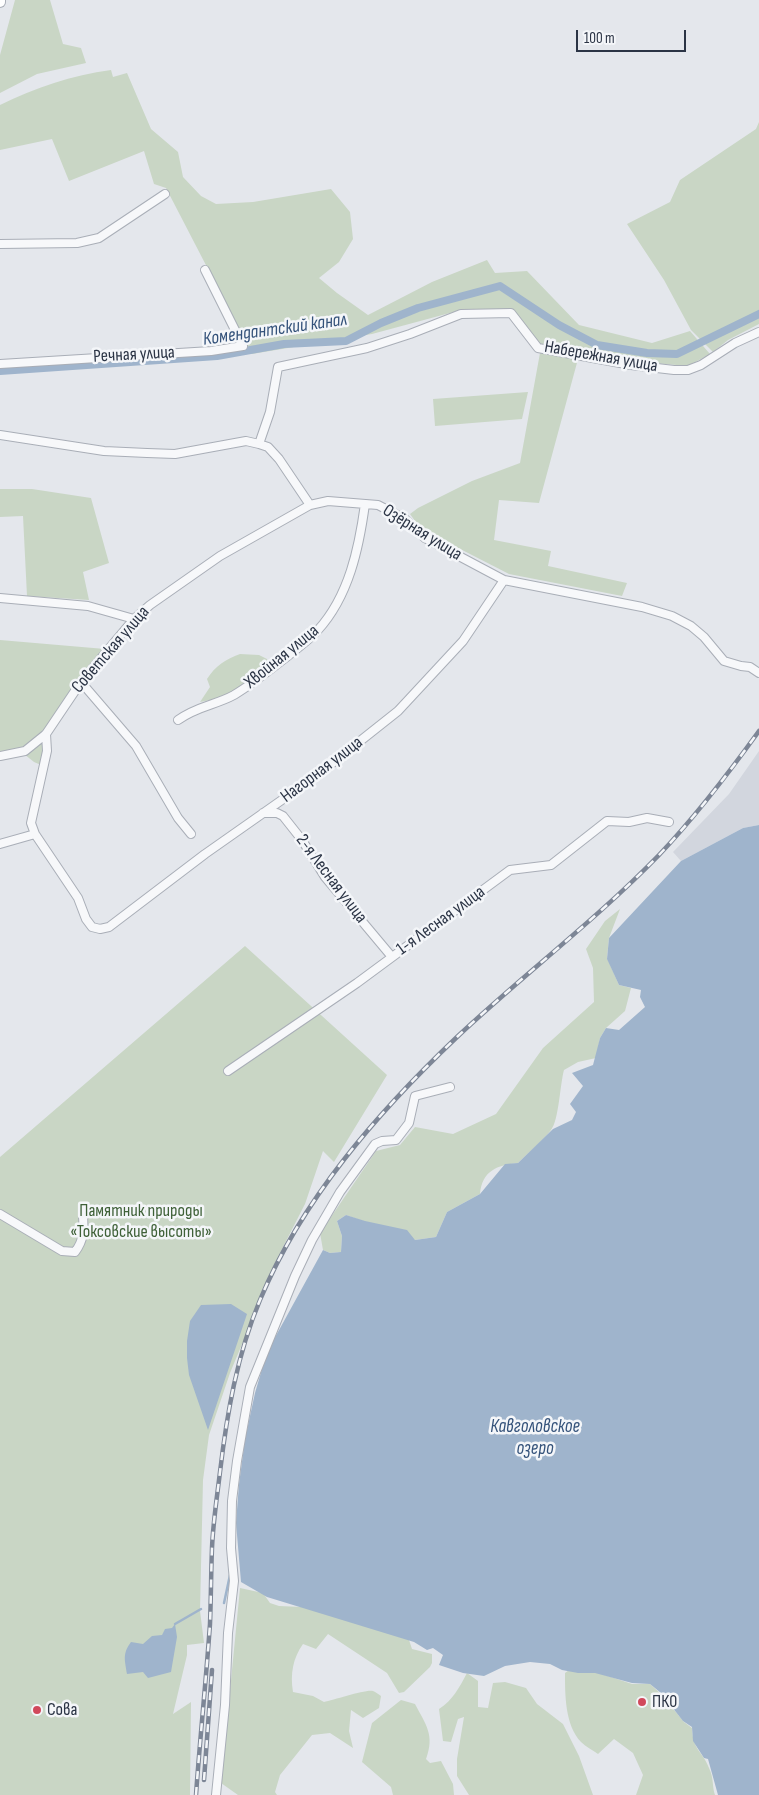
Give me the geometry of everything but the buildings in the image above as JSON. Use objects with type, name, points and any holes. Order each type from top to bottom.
[{"type":"street","points":[[0,244],[77,243],[99,238],[165,194]]},
{"type":"street","name":"Речная улица","points":[[0,364],[211,351],[243,346],[205,270]]},
{"type":"street","name":"Набережная улица","points":[[259,444],[270,412],[278,367],[367,348],[461,314],[511,313],[538,348],[631,365],[674,370],[688,370],[701,365],[735,343],[759,332]]},
{"type":"street","points":[[0,435],[104,451],[175,454],[246,441],[268,446],[310,505]]},
{"type":"street","name":"Озёрная улица","points":[[310,505],[328,501],[378,505],[405,519],[425,538],[504,580],[642,607],[672,616],[691,626],[704,637],[724,661],[750,667],[759,673]]},
{"type":"street","name":"Хвойная улица","points":[[178,720],[196,709],[232,696],[273,668],[305,643],[318,630],[344,590],[360,536],[365,504]]},
{"type":"street","name":"Советская улица","points":[[0,756],[25,751],[46,734],[81,682],[134,620],[172,588],[220,556],[310,505]]},
{"type":"street","name":"Нагорная улица","points":[[36,834],[78,898],[86,919],[92,927],[100,929],[109,927],[205,854],[316,776],[398,711],[463,641],[504,580]]},
{"type":"street","points":[[0,598],[88,606],[134,620]]},
{"type":"street","points":[[81,682],[136,746],[178,818],[190,834]]},
{"type":"street","points":[[0,844],[36,834],[31,823],[47,750],[46,734]]},
{"type":"street","name":"2-я Лесная улица","points":[[263,813],[283,816],[302,840],[325,877],[392,957]]},
{"type":"street","name":"1-я Лесная улица","points":[[228,1071],[392,957],[510,870],[551,865],[607,821],[629,822],[647,818],[669,822]]},
{"type":"street","points":[[216,1795],[225,1705],[228,1633],[234,1581],[231,1548],[232,1501],[250,1387],[291,1284],[312,1240],[340,1192],[375,1144],[382,1141],[396,1140],[409,1123],[415,1096],[450,1087]]},
{"type":"street","points":[[0,1214],[62,1252],[76,1252],[81,1245],[84,1231],[83,1216]]},
{"type":"shaded area","points":[[759,751],[759,825],[743,828],[681,861],[673,852],[729,794]]},
{"type":"green space","points":[[15,0],[50,0],[63,44],[81,48],[86,63],[37,74],[0,93],[0,55]]},
{"type":"green space","points":[[111,70],[113,77],[127,73],[151,129],[178,152],[183,177],[201,196],[216,204],[253,202],[331,189],[350,212],[353,239],[339,262],[319,278],[368,315],[432,282],[487,260],[495,273],[527,271],[579,325],[652,343],[690,331],[710,354],[688,366],[631,361],[541,346],[512,310],[461,310],[372,334],[252,354],[166,188],[154,184],[144,151],[69,181],[52,139],[0,150],[0,105],[54,83],[82,75]]},
{"type":"green space","points":[[759,122],[759,324],[728,340],[713,352],[691,330],[664,280],[627,224],[670,202],[680,180],[756,129]]},
{"type":"green space","points":[[540,353],[578,359],[539,503],[499,500],[494,540],[551,551],[548,566],[627,583],[622,596],[509,574],[431,534],[415,521],[410,514],[418,508],[472,481],[520,463]]},
{"type":"green space","points":[[528,392],[522,419],[435,426],[433,399]]},
{"type":"green space","points":[[0,489],[32,489],[91,498],[109,563],[83,572],[89,600],[27,596],[23,516],[0,517]]},
{"type":"green space","points":[[0,640],[105,649],[63,701],[44,732],[49,734],[41,765],[24,754],[0,753]]},
{"type":"green space","points":[[240,654],[259,655],[267,659],[268,666],[262,673],[237,690],[218,698],[200,702],[210,687],[207,679],[210,674],[230,658]]},
{"type":"green space","points":[[620,909],[609,938],[607,958],[619,985],[631,988],[625,1011],[606,1028],[600,1038],[596,1058],[578,1062],[564,1070],[556,1118],[551,1130],[518,1163],[503,1165],[487,1175],[481,1186],[480,1194],[447,1212],[436,1237],[415,1240],[346,1215],[337,1221],[342,1236],[341,1252],[330,1253],[323,1250],[320,1233],[376,1151],[400,1145],[415,1127],[453,1134],[496,1114],[543,1048],[594,1002],[593,968],[586,949],[605,921]]},
{"type":"green space","name":"Памятник природы «Токсовские высоты»","points":[[245,946],[387,1075],[334,1162],[323,1151],[305,1204],[280,1253],[230,1373],[209,1435],[203,1480],[200,1611],[204,1643],[187,1645],[187,1655],[173,1714],[191,1702],[190,1795],[0,1795],[0,1157]]},
{"type":"green space","points":[[240,1588],[263,1593],[270,1603],[279,1606],[302,1607],[405,1628],[412,1649],[432,1654],[430,1667],[404,1692],[399,1693],[387,1673],[328,1634],[316,1649],[303,1644],[293,1666],[293,1692],[313,1696],[324,1702],[357,1693],[373,1691],[381,1696],[379,1708],[363,1718],[351,1710],[349,1731],[353,1748],[330,1733],[312,1735],[280,1775],[275,1792],[277,1795],[238,1795],[221,1783]]},
{"type":"green space","points":[[572,1668],[596,1672],[632,1684],[650,1684],[661,1694],[684,1722],[692,1728],[696,1746],[711,1772],[715,1795],[636,1795],[643,1775],[633,1753],[614,1739],[598,1754],[583,1744],[576,1735],[569,1718],[565,1691],[565,1673]]},
{"type":"green space","points":[[467,1673],[478,1681],[478,1707],[488,1708],[493,1683],[505,1682],[526,1688],[537,1704],[563,1724],[579,1756],[593,1795],[469,1795],[457,1776],[457,1759],[464,1717],[458,1719],[451,1742],[443,1741],[439,1709],[452,1698]]},
{"type":"green space","points":[[401,1700],[415,1704],[428,1730],[430,1743],[426,1759],[430,1763],[441,1761],[453,1784],[454,1795],[393,1795],[391,1787],[362,1762],[372,1723]]},
{"type":"water","name":"Кавголовское озеро","points":[[759,825],[759,1795],[718,1795],[708,1759],[704,1758],[693,1741],[692,1727],[683,1721],[661,1693],[650,1684],[632,1683],[595,1673],[578,1673],[562,1670],[550,1664],[530,1662],[505,1666],[484,1676],[463,1673],[439,1665],[443,1655],[433,1648],[427,1650],[414,1642],[267,1597],[241,1582],[236,1523],[245,1439],[255,1393],[267,1352],[323,1250],[330,1253],[341,1252],[342,1236],[337,1221],[346,1215],[407,1230],[415,1240],[436,1237],[447,1212],[480,1194],[505,1164],[518,1163],[553,1129],[572,1120],[576,1112],[570,1104],[583,1086],[572,1073],[593,1065],[600,1038],[606,1028],[619,1030],[645,1007],[640,997],[641,990],[619,985],[607,959],[609,938],[681,861],[743,828]]},
{"type":"water","points":[[231,1304],[247,1314],[208,1430],[189,1375],[187,1341],[190,1321],[201,1305]]},
{"type":"water","points":[[175,1624],[177,1637],[171,1672],[148,1678],[143,1672],[127,1674],[125,1654],[131,1642],[143,1644],[152,1636],[162,1635],[165,1629],[172,1628]]},
{"type":"waterway","name":"Комендантский канал","points":[[0,371],[217,356],[284,344],[346,341],[381,323],[418,308],[500,286],[559,325],[597,345],[647,353],[677,354],[759,314]]},
{"type":"waterway","points":[[224,1603],[230,1575]]},
{"type":"waterway","points":[[175,1624],[201,1609]]},
{"type":"railway","points":[[196,1795],[210,1624],[213,1529],[226,1428],[234,1384],[245,1342],[260,1300],[277,1263],[297,1227],[320,1192],[371,1127],[399,1096],[457,1037],[585,925],[659,855],[686,825],[759,731]]},
{"type":"railway","points":[[204,1780],[212,1670]]},
{"type":"place","name":"ПК0","points":[[642,1702]]},
{"type":"place","name":"Сова","points":[[37,1710]]}]
